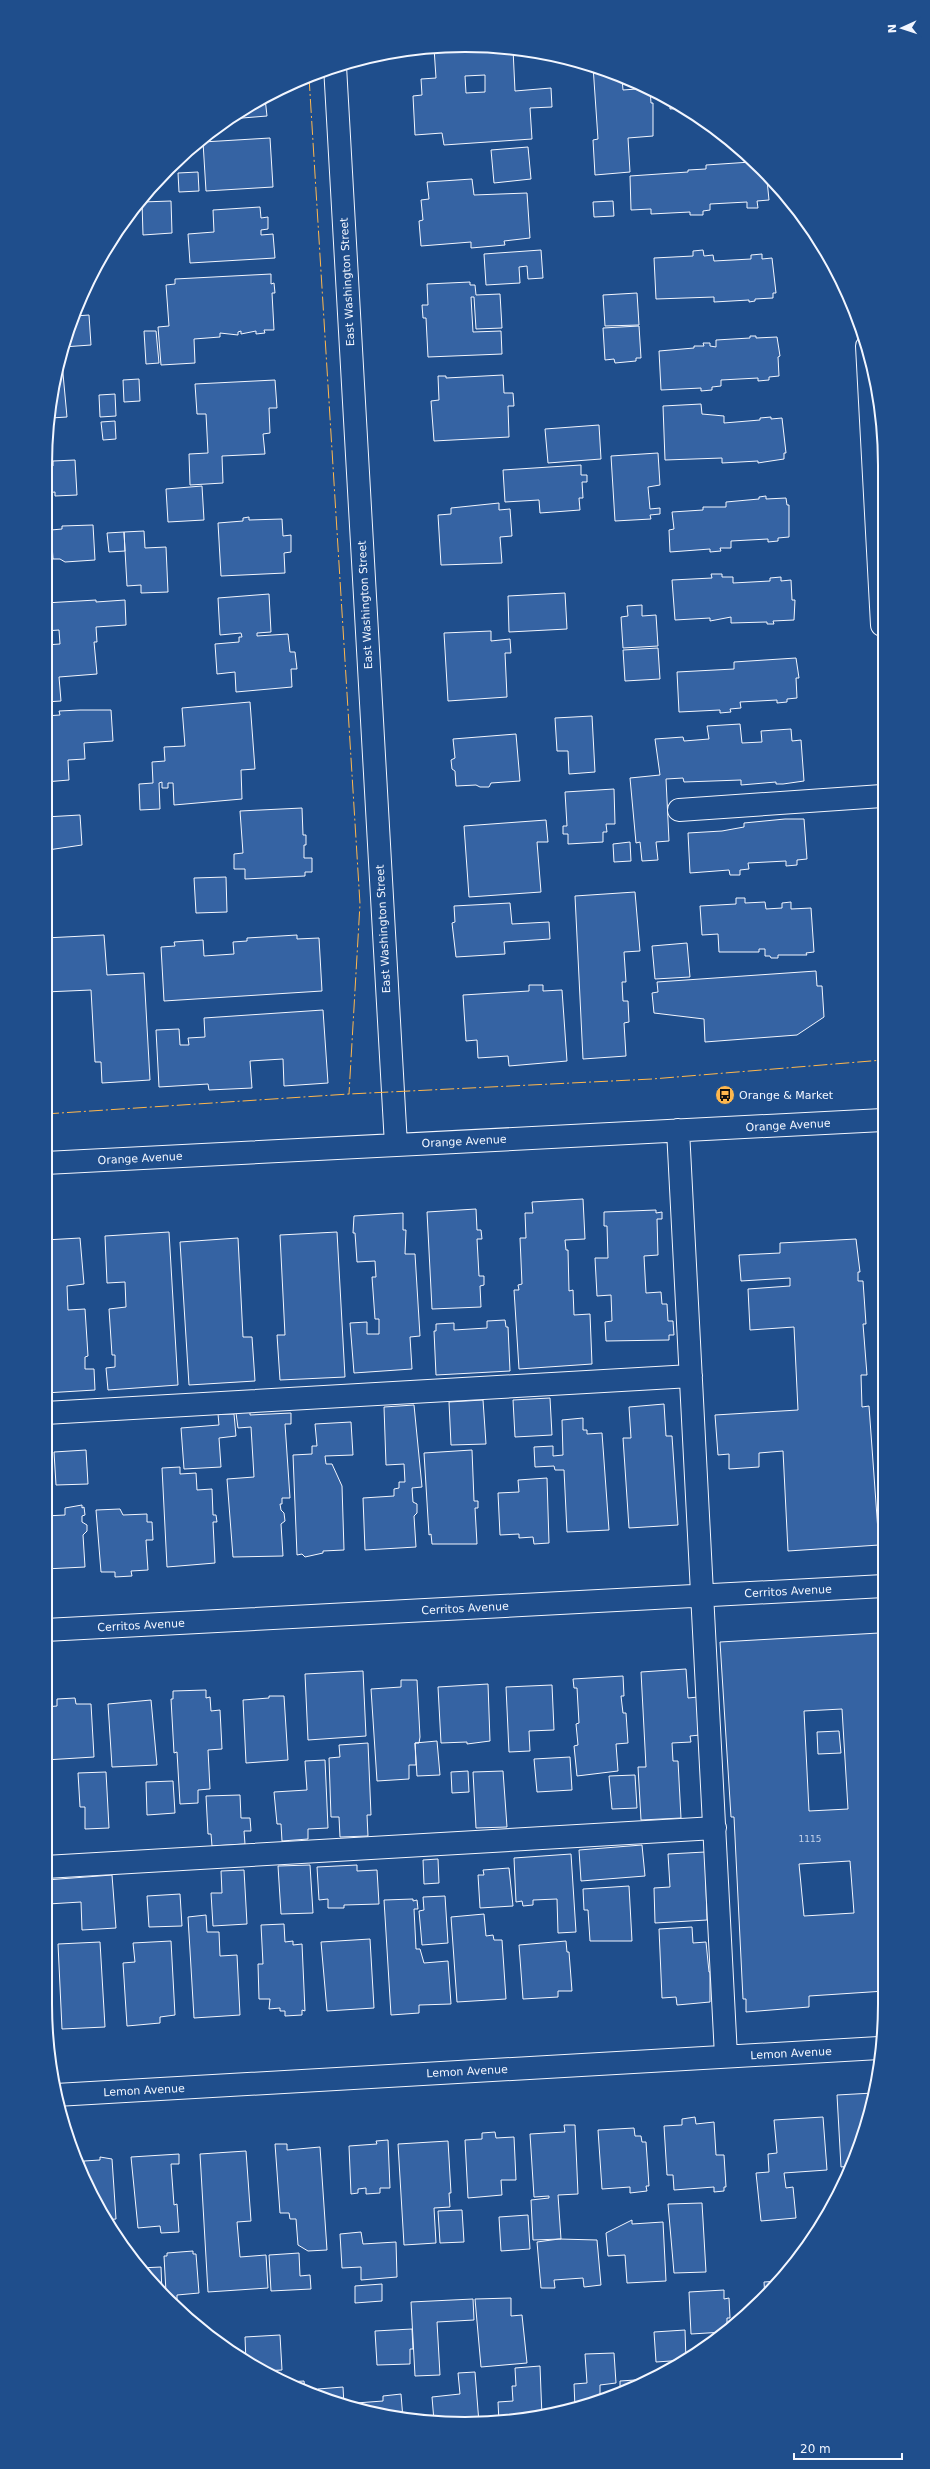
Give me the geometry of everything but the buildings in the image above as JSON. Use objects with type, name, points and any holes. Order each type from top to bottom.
[{"type":"street","name":"East Washington Street","points":[[335,73],[396,1145]]},
{"type":"street","points":[[869,379],[878,551]]},
{"type":"street","points":[[679,810],[878,796]]},
{"type":"street","name":"Orange Avenue","points":[[52,1163],[878,1120]]},
{"type":"street","points":[[678,1130],[726,2056]]},
{"type":"street","points":[[52,1413],[691,1376]]},
{"type":"street","name":"Cerritos Avenue","points":[[52,1630],[878,1586]]},
{"type":"street","points":[[52,1867],[715,1828]]},
{"type":"street","name":"Lemon Avenue","points":[[62,2095],[875,2048]]},
{"type":"power","points":[[309,82],[360,904],[349,1094]]},
{"type":"power","points":[[52,1114],[349,1094],[652,1079],[878,1060]]},
{"type":"place","name":"Orange & Market","points":[[725,1095]]}]
